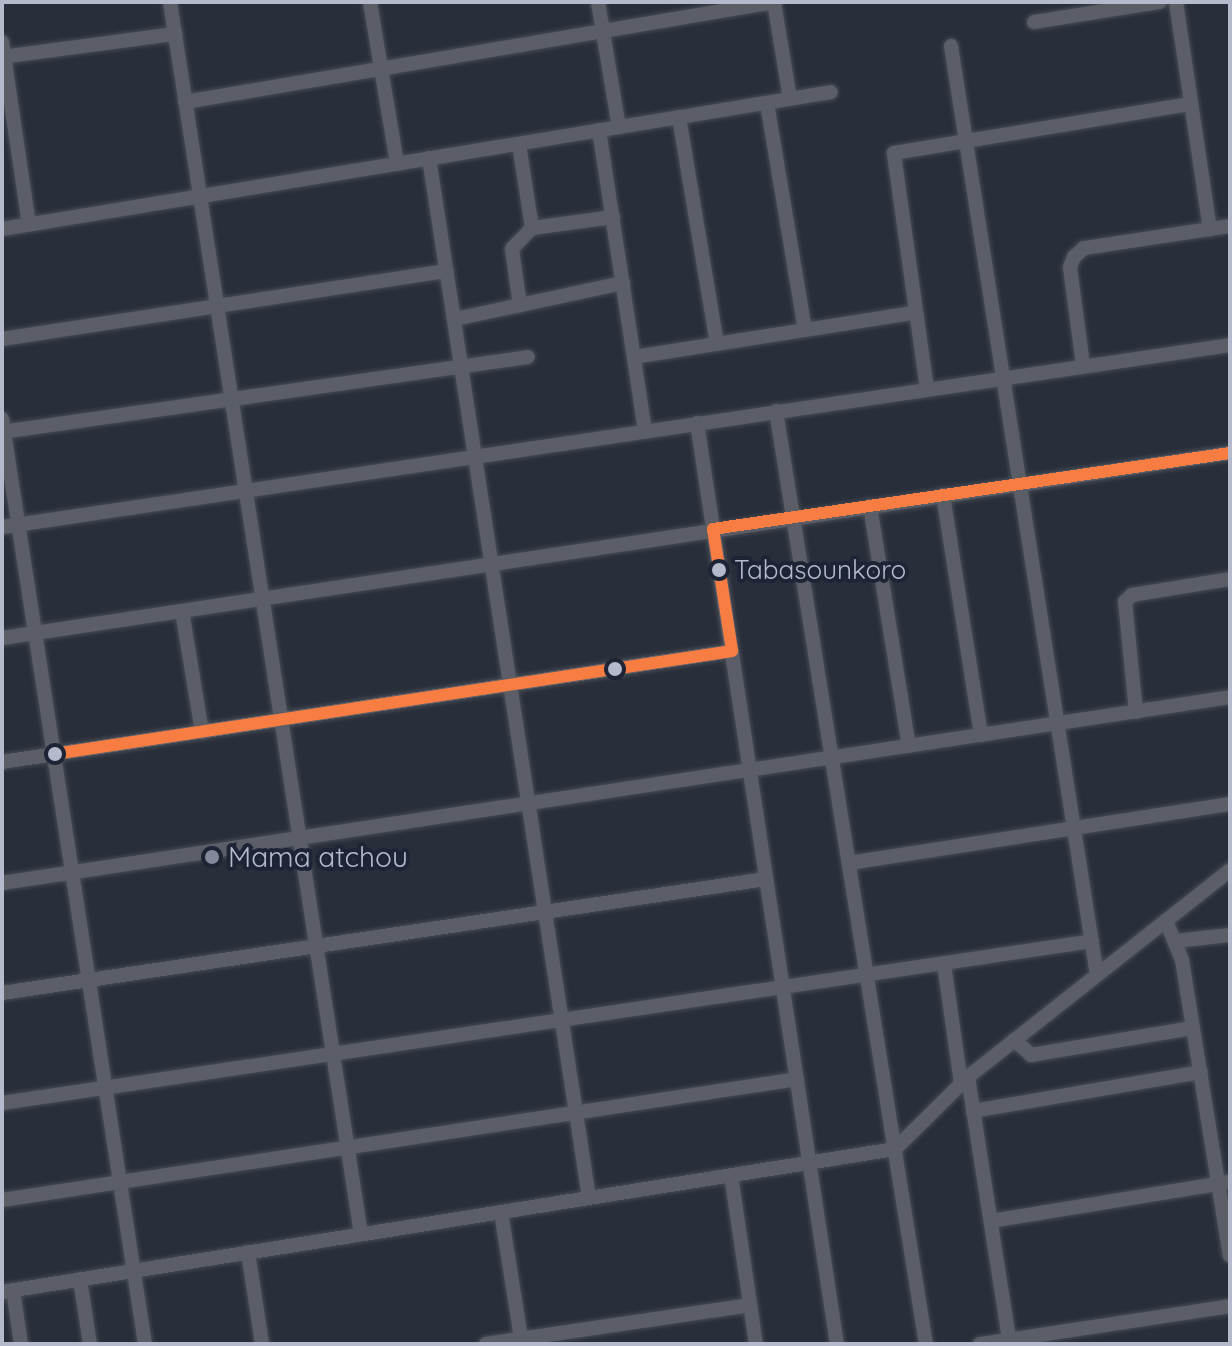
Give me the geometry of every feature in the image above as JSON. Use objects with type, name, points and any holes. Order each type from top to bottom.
[{"type":"street","points":[[370,2],[397,164]]},
{"type":"street","points":[[598,2],[619,127]]},
{"type":"street","points":[[185,102],[774,2],[790,99]]},
{"type":"street","points":[[1034,22],[1159,2]]},
{"type":"street","points":[[1176,2],[1210,229]]},
{"type":"street","points":[[174,3],[175,34],[185,102],[361,1234]]},
{"type":"street","points":[[29,224],[3,52],[175,34]]},
{"type":"street","points":[[951,46],[1097,975]]},
{"type":"street","points":[[2,229],[831,92]]},
{"type":"street","points":[[767,103],[805,330]]},
{"type":"street","points":[[927,389],[890,159],[900,150],[1191,104]]},
{"type":"street","points":[[679,117],[717,344]]},
{"type":"street","points":[[599,130],[645,430]]},
{"type":"street","points":[[519,144],[532,228]]},
{"type":"street","points":[[429,158],[477,454],[508,685],[589,1198]]},
{"type":"street","points":[[520,305],[512,249],[532,228],[613,217]]},
{"type":"street","points":[[1083,365],[1070,267],[1074,257],[1084,248],[1230,226]]},
{"type":"street","points":[[2,339],[447,271]]},
{"type":"street","points":[[455,319],[623,283]]},
{"type":"street","points":[[634,357],[913,313]]},
{"type":"street","points":[[2,527],[477,454],[1230,345]]},
{"type":"street","points":[[145,1344],[3,428],[528,357]]},
{"type":"street","points":[[776,411],[926,1344]]},
{"type":"street","points":[[697,423],[837,1344]]},
{"type":"street","points":[[2,638],[490,562],[1230,453]]},
{"type":"street","points":[[943,495],[981,735]]},
{"type":"street","points":[[870,506],[909,746]]},
{"type":"street","points":[[1136,712],[1125,602],[1132,595],[1230,579]]},
{"type":"street","points":[[182,611],[202,732]]},
{"type":"street","points":[[2,762],[732,651]]},
{"type":"street","points":[[2,883],[1230,697]]},
{"type":"street","points":[[849,863],[1230,804]]},
{"type":"street","points":[[21,1344],[8,1291],[895,1149],[964,1080],[1230,870]]},
{"type":"street","points":[[2,993],[766,879]]},
{"type":"street","points":[[1166,921],[1175,941],[1225,1183],[1230,1255]]},
{"type":"street","points":[[1175,941],[1230,935]]},
{"type":"street","points":[[2,1103],[1092,941]]},
{"type":"street","points":[[944,964],[964,1080],[973,1111],[1009,1342]]},
{"type":"street","points":[[1014,1040],[1031,1055],[1193,1028]]},
{"type":"street","points":[[973,1111],[1201,1072]]},
{"type":"street","points":[[2,1200],[797,1079]]},
{"type":"street","points":[[731,1175],[756,1344]]},
{"type":"street","points":[[991,1221],[1225,1183]]},
{"type":"street","points":[[501,1212],[521,1341]]},
{"type":"street","points":[[248,1252],[262,1344]]},
{"type":"street","points":[[80,1279],[90,1344]]},
{"type":"street","points":[[486,1344],[750,1305]]},
{"type":"street","points":[[980,1344],[1230,1306]]},
{"type":"transit line","points":[[713,529],[1230,453]]},
{"type":"transit line","points":[[713,529],[732,651]]},
{"type":"transit line","points":[[54,754],[732,651]]},
{"type":"place","name":"Tabasounkoro","points":[[719,570]]},
{"type":"place","name":"Mama atchou","points":[[212,857]]}]
